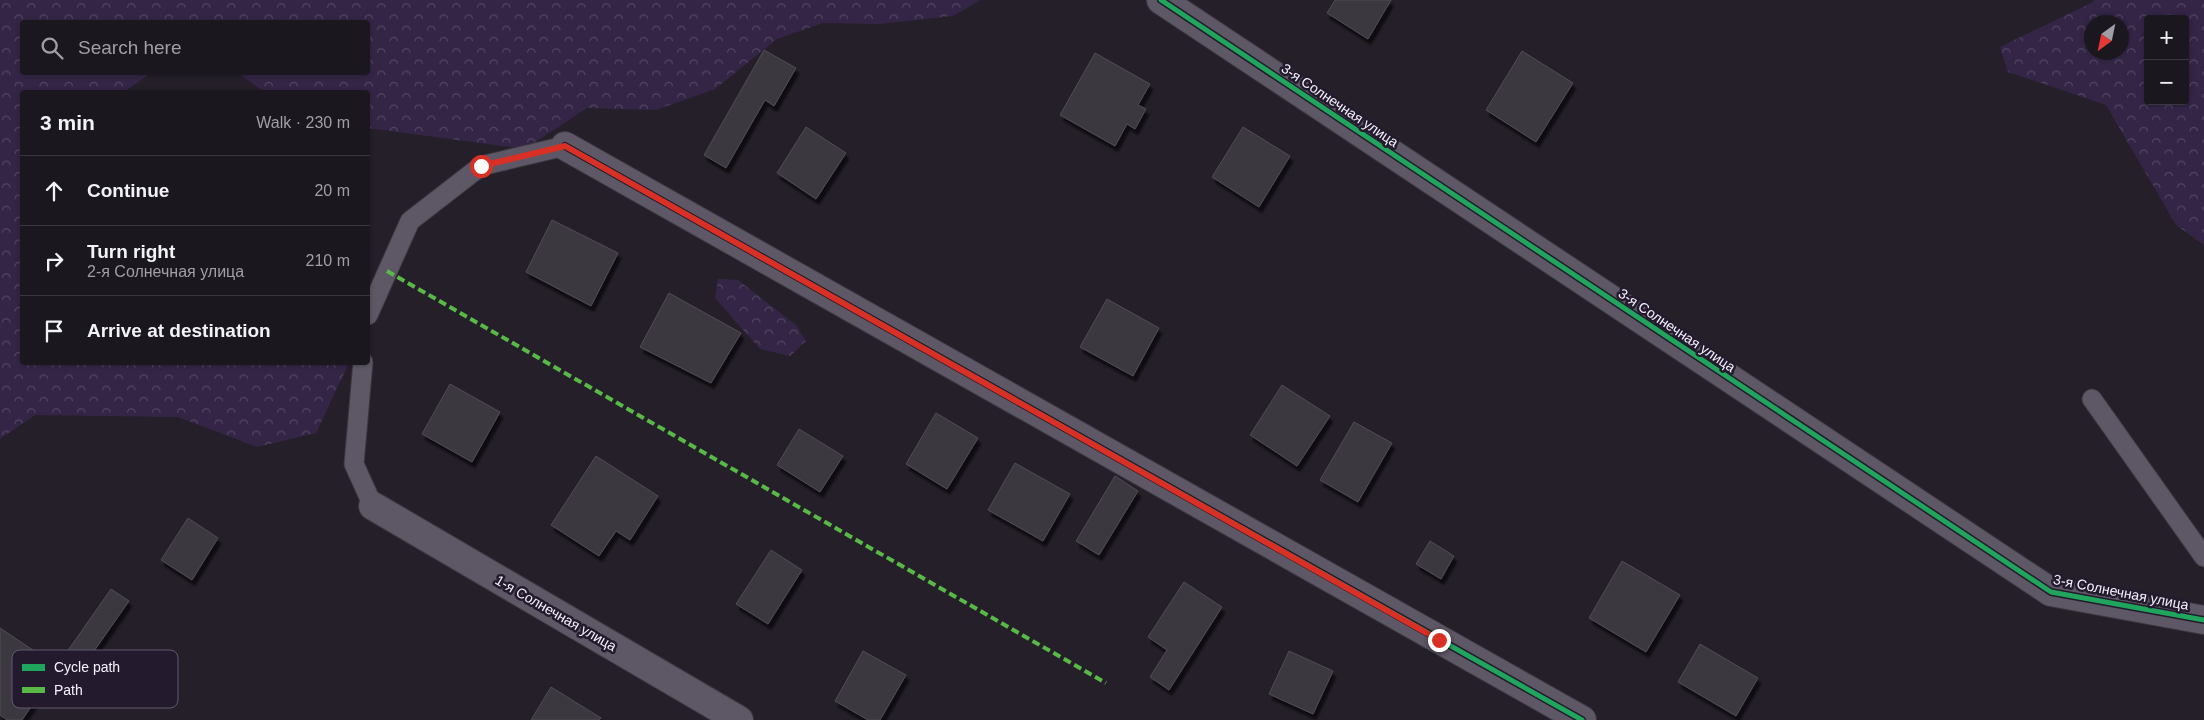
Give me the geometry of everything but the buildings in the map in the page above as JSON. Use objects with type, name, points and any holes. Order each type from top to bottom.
[{"type":"street","name":"3-я Солнечная улица","points":[[1161,0],[2051,592],[2204,620]]},
{"type":"street","points":[[565,146],[1582,720]]},
{"type":"street","name":"1-я Солнечная улица","points":[[373,506],[739,720]]},
{"type":"lane","points":[[370,311],[410,221],[481,166],[565,146]]},
{"type":"lane","points":[[363,365],[354,464],[373,506]]},
{"type":"lane","points":[[2092,399],[2204,557]]},
{"type":"green space","points":[[0,0],[981,0],[953,16],[879,24],[823,23],[777,39],[715,89],[656,110],[587,108],[525,149],[370,128],[370,90],[262,90],[241,75],[370,75],[370,20],[20,20],[20,75],[148,75],[127,90],[20,90],[20,365],[348,365],[316,433],[257,447],[178,417],[35,415],[0,439]]},
{"type":"green space","points":[[2094,0],[2204,0],[2204,245],[2176,225],[2106,105],[2008,72],[2000,47]]},
{"type":"green space","points":[[718,279],[738,280],[796,325],[806,341],[790,356],[760,349],[715,298]]},
{"type":"marked path","points":[[387,271],[1106,683]]},
{"type":"cycle path","points":[[1161,0],[2051,592],[2204,620]]},
{"type":"cycle path","points":[[565,146],[1582,720]]},
{"type":"route","points":[[481,166],[565,146],[1439,640]]}]
